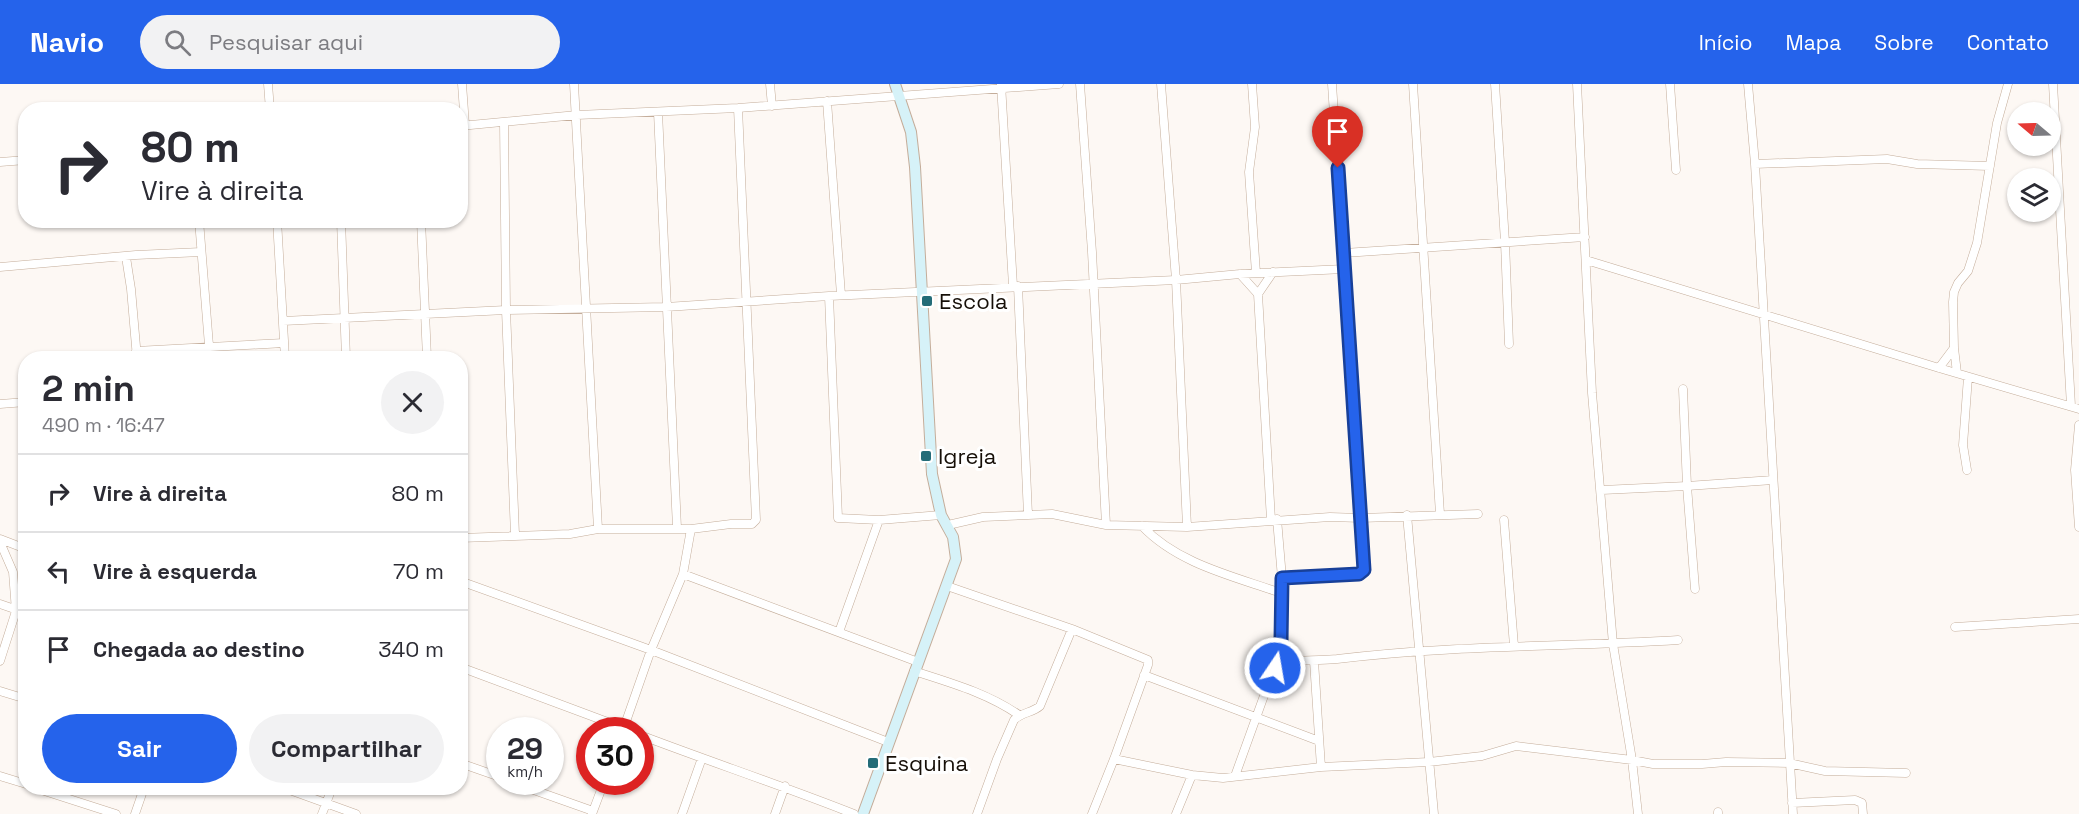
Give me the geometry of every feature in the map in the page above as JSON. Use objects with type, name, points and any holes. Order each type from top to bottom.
[{"type":"street","points":[[268,84],[269,102]]},
{"type":"street","points":[[462,84],[462,102]]},
{"type":"street","points":[[574,84],[597,529]]},
{"type":"street","points":[[770,84],[772,106]]},
{"type":"street","points":[[863,814],[956,559],[953,537],[941,515],[931,465],[915,166],[911,132],[895,84]]},
{"type":"street","points":[[468,125],[577,115],[772,106],[964,88],[1059,84]]},
{"type":"street","points":[[1080,84],[1094,283],[1106,525]]},
{"type":"street","points":[[1161,84],[1176,280],[1187,527]]},
{"type":"street","points":[[1252,84],[1255,127],[1249,172],[1256,273]]},
{"type":"street","points":[[1282,578],[1362,574],[1364,570],[1332,84]]},
{"type":"street","points":[[1413,84],[1440,514]]},
{"type":"street","points":[[1495,84],[1509,344]]},
{"type":"street","points":[[1577,84],[1592,393],[1602,490],[1613,644],[1632,760],[1638,814]]},
{"type":"street","points":[[1670,84],[1676,170]]},
{"type":"street","points":[[1748,84],[1755,164],[1793,814]]},
{"type":"street","points":[[1957,373],[1954,348],[1954,292],[1968,271],[1977,243],[2001,102],[2008,84]]},
{"type":"street","points":[[1586,260],[1939,368],[2075,407],[2053,84]]},
{"type":"street","points":[[1001,86],[1016,286],[1028,515]]},
{"type":"street","points":[[827,101],[841,295]]},
{"type":"street","points":[[468,538],[560,535],[597,529],[691,529],[752,524],[756,520],[738,108]]},
{"type":"street","points":[[658,112],[677,528]]},
{"type":"street","points":[[504,122],[506,310],[515,535]]},
{"type":"street","points":[[1755,164],[1887,159],[1917,164],[1990,166]]},
{"type":"street","points":[[0,162],[18,161]]},
{"type":"street","points":[[200,228],[210,351]]},
{"type":"street","points":[[278,228],[285,351]]},
{"type":"street","points":[[341,228],[346,351]]},
{"type":"street","points":[[421,228],[427,351]]},
{"type":"street","points":[[1344,253],[1585,237]]},
{"type":"street","points":[[0,267],[201,252]]},
{"type":"street","points":[[126,257],[132,289],[137,351]]},
{"type":"street","points":[[283,321],[506,310],[666,307],[841,295],[1176,280],[1240,274],[1344,269]]},
{"type":"street","points":[[1258,294],[1273,272]]},
{"type":"street","points":[[1234,776],[1275,668],[1281,640],[1282,578],[1274,519],[1258,294],[1240,274]]},
{"type":"street","points":[[829,296],[838,518],[879,520],[941,515]]},
{"type":"street","points":[[174,351],[284,343]]},
{"type":"street","points":[[1939,368],[1954,348]]},
{"type":"street","points":[[1966,470],[1963,445],[1968,376]]},
{"type":"street","points":[[1683,389],[1687,486],[1695,588]]},
{"type":"street","points":[[0,404],[18,403]]},
{"type":"street","points":[[2079,425],[2075,470],[2079,527]]},
{"type":"street","points":[[1602,490],[1773,480]]},
{"type":"street","points":[[948,525],[983,517],[1052,514],[1106,525],[1187,527],[1274,519],[1478,514]]},
{"type":"street","points":[[1407,515],[1434,814]]},
{"type":"street","points":[[839,632],[879,520]]},
{"type":"street","points":[[1504,520],[1514,646]]},
{"type":"street","points":[[1142,526],[1153,538],[1181,557],[1281,593]]},
{"type":"street","points":[[629,717],[651,650],[683,574],[691,529]]},
{"type":"street","points":[[0,540],[18,546]]},
{"type":"street","points":[[0,540],[13,572],[16,610],[0,661]]},
{"type":"street","points":[[683,574],[839,632],[1007,707],[1019,716]]},
{"type":"street","points":[[468,584],[651,650],[888,742]]},
{"type":"street","points":[[947,586],[1072,629],[1147,658],[1144,675],[1092,814]]},
{"type":"street","points":[[0,604],[16,610]]},
{"type":"street","points":[[1955,627],[2079,619]]},
{"type":"street","points":[[977,814],[1014,720],[1040,706],[1072,629]]},
{"type":"street","points":[[1281,640],[1302,661]]},
{"type":"street","points":[[1275,668],[1281,664],[1302,661],[1419,652],[1678,640]]},
{"type":"street","points":[[1314,661],[1322,766]]},
{"type":"street","points":[[468,671],[590,717]]},
{"type":"street","points":[[1144,675],[1320,741]]},
{"type":"street","points":[[0,691],[18,697]]},
{"type":"street","points":[[654,740],[785,786],[854,814]]},
{"type":"street","points":[[1114,759],[1214,778],[1322,766],[1429,762],[1482,756],[1516,746],[1653,764],[1789,763],[1825,771],[1906,773]]},
{"type":"street","points":[[682,814],[702,758]]},
{"type":"street","points":[[468,766],[486,772]]},
{"type":"street","points":[[1176,814],[1192,775]]},
{"type":"street","points":[[0,776],[18,782]]},
{"type":"street","points":[[775,814],[785,786]]},
{"type":"street","points":[[57,795],[116,814]]},
{"type":"street","points":[[135,814],[142,795]]},
{"type":"street","points":[[304,795],[356,814]]},
{"type":"street","points":[[322,814],[329,795]]},
{"type":"street","points":[[547,795],[593,812],[599,795]]},
{"type":"street","points":[[1792,803],[1855,800],[1862,803],[1863,814]]},
{"type":"place","name":"Escola","points":[[927,301]]},
{"type":"place","name":"Igreja","points":[[926,456]]},
{"type":"place","name":"Esquina","points":[[873,763]]},
{"type":"route","points":[[1275,668],[1281,640],[1282,578],[1362,574],[1364,570],[1338,168]]}]
